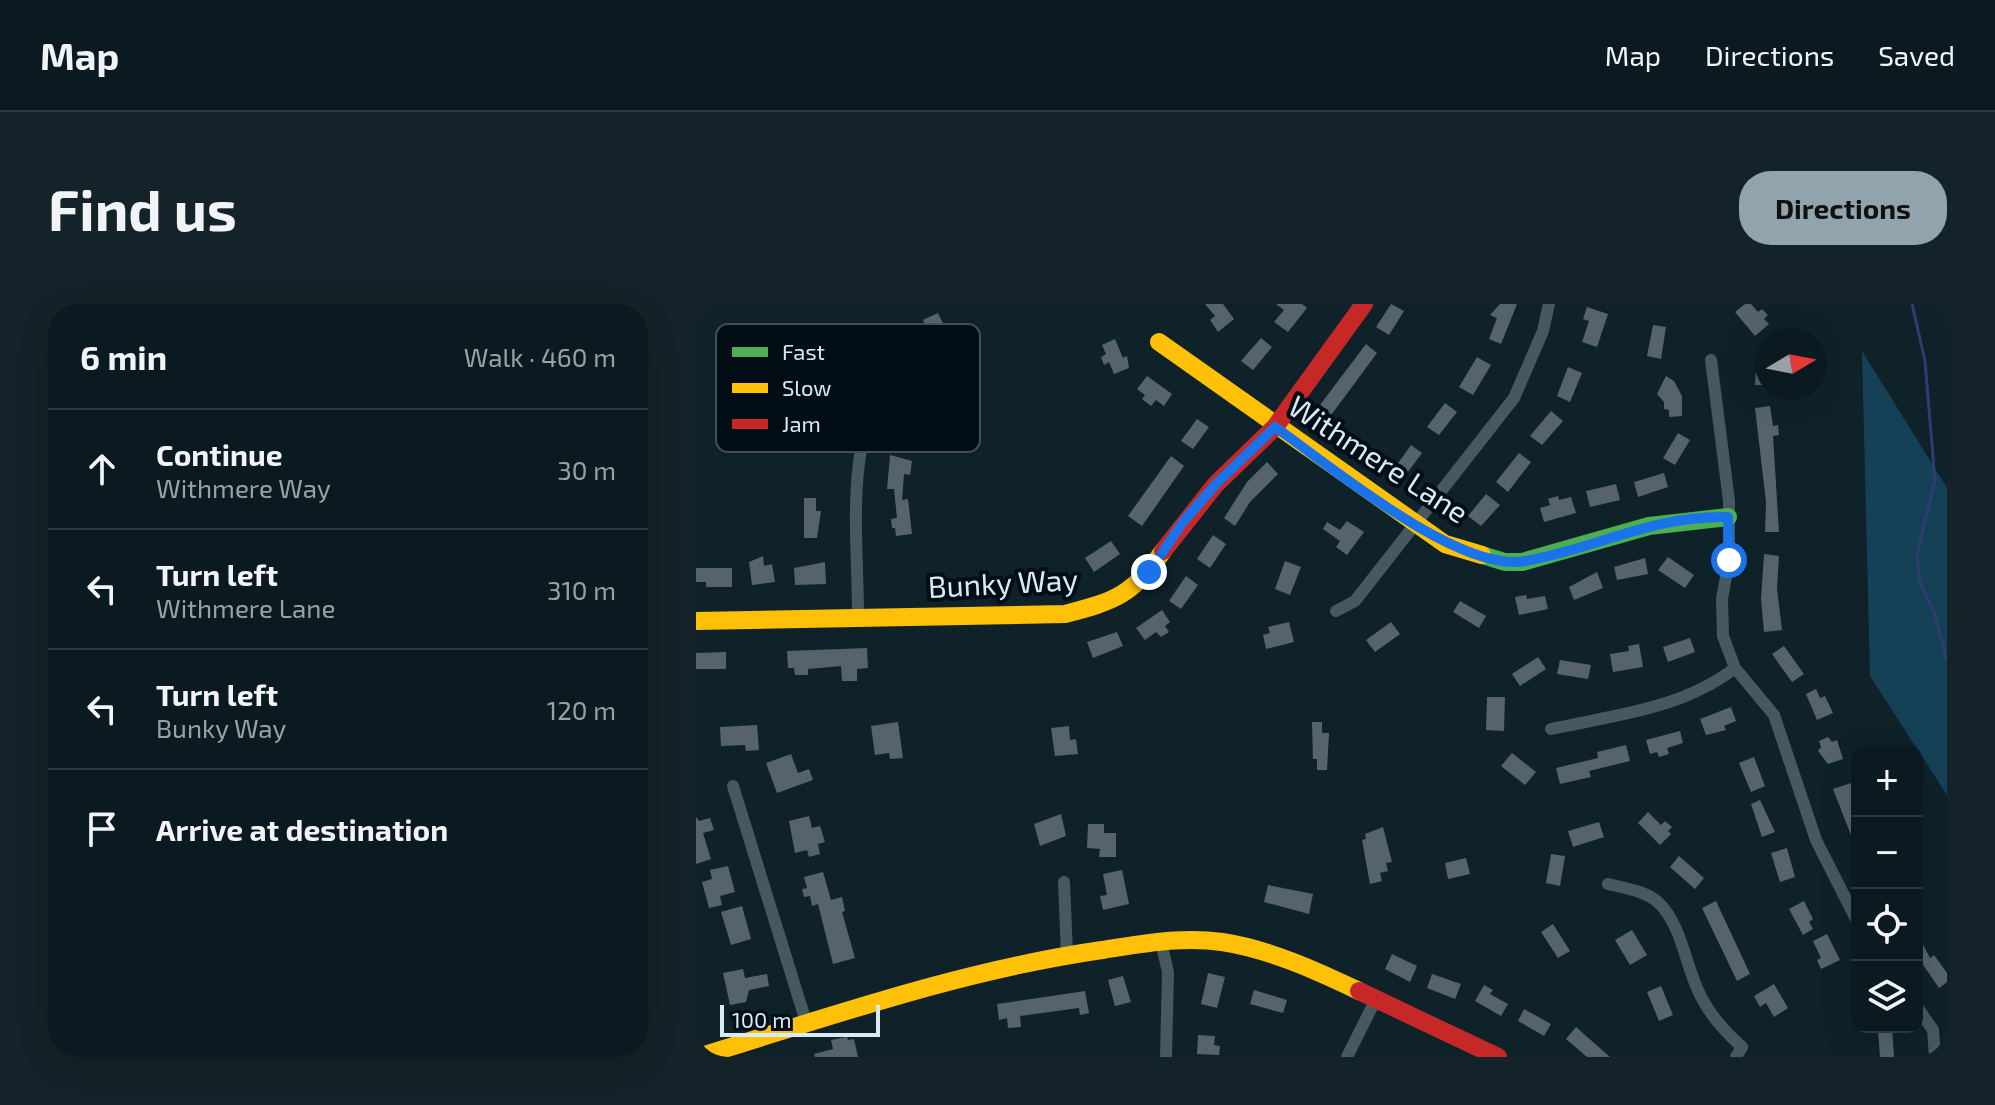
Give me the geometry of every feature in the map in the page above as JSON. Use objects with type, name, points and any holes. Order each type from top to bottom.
[{"type":"street","name":"Bunky Way","points":[[696,621],[1065,614],[1117,600],[1149,572],[1183,522],[1216,484],[1275,427],[1364,304]]},
{"type":"street","points":[[1336,611],[1355,601],[1514,398],[1543,331],[1549,304]]},
{"type":"street","name":"Withmere Lane","points":[[1159,342],[1275,427],[1445,544],[1505,562],[1522,562],[1664,522],[1692,516],[1728,517]]},
{"type":"street","points":[[1711,360],[1724,451],[1728,517],[1729,560],[1723,636],[1735,668],[1774,715],[1816,840],[1851,909]]},
{"type":"street","points":[[858,616],[859,452]]},
{"type":"street","points":[[1551,729],[1660,706],[1714,684],[1735,668]]},
{"type":"street","points":[[733,786],[807,1025]]},
{"type":"street","points":[[1064,882],[1067,955]]},
{"type":"street","points":[[1608,884],[1638,892],[1659,903],[1673,924],[1698,991],[1726,1033],[1742,1047],[1736,1057]]},
{"type":"street","points":[[698,1057],[732,1053],[807,1025],[975,973],[1067,955],[1198,939],[1253,949],[1334,979],[1498,1057]]},
{"type":"street","points":[[1161,942],[1168,972],[1166,1057]]},
{"type":"street","points":[[1347,1057],[1375,1001]]},
{"type":"street","points":[[1923,1016],[1933,1030],[1935,1057]]},
{"type":"shaded area","points":[[1862,351],[1947,488],[1947,795],[1923,758],[1923,745],[1915,745],[1870,676]]},
{"type":"building","points":[[1205,304],[1223,304],[1234,319],[1218,332],[1210,320],[1215,316]]},
{"type":"building","points":[[1276,304],[1302,304],[1307,308],[1288,332],[1274,322],[1284,310]]},
{"type":"building","points":[[1391,304],[1404,311],[1389,335],[1376,327]]},
{"type":"building","points":[[1500,304],[1517,304],[1501,344],[1489,339],[1497,318],[1490,315]]},
{"type":"building","points":[[1745,304],[1751,304],[1758,312],[1762,309],[1768,315],[1764,319],[1769,324],[1764,328],[1755,328],[1755,336],[1735,312]]},
{"type":"building","points":[[1587,307],[1608,314],[1597,347],[1582,342],[1589,321],[1583,319]]},
{"type":"building","points":[[938,313],[943,324],[925,324],[923,320]]},
{"type":"building","points":[[1653,325],[1666,327],[1661,359],[1647,356]]},
{"type":"building","points":[[1261,338],[1272,347],[1253,370],[1241,361]]},
{"type":"building","points":[[1115,339],[1123,358],[1127,356],[1129,368],[1114,374],[1109,362],[1104,365],[1101,357],[1106,354],[1102,345]]},
{"type":"building","points":[[1366,344],[1377,353],[1326,422],[1314,413]]},
{"type":"building","points":[[1477,357],[1491,365],[1473,395],[1459,387]]},
{"type":"building","points":[[1568,367],[1582,373],[1570,402],[1557,396]]},
{"type":"building","points":[[1147,376],[1172,394],[1164,406],[1156,400],[1151,406],[1142,399],[1145,395],[1137,389]]},
{"type":"building","points":[[1666,376],[1674,381],[1682,396],[1682,416],[1669,417],[1669,410],[1664,409],[1664,402],[1657,394]]},
{"type":"building","points":[[1445,403],[1457,412],[1439,435],[1427,427]]},
{"type":"building","points":[[1770,406],[1773,426],[1778,425],[1779,435],[1773,436],[1779,532],[1765,532],[1766,502],[1755,408]]},
{"type":"building","points":[[1551,411],[1563,421],[1542,445],[1530,436]]},
{"type":"building","points":[[1197,419],[1209,427],[1193,449],[1181,441]]},
{"type":"building","points":[[1678,433],[1690,440],[1675,465],[1663,458]]},
{"type":"building","points":[[1411,445],[1422,453],[1404,477],[1394,469]]},
{"type":"building","points":[[1519,453],[1531,462],[1508,492],[1496,482]]},
{"type":"building","points":[[890,455],[912,461],[910,475],[904,474],[902,500],[908,499],[912,534],[896,536],[895,528],[892,528],[891,519],[897,518],[894,489],[887,489]]},
{"type":"building","points":[[1171,456],[1184,466],[1142,526],[1128,516]]},
{"type":"building","points":[[1267,462],[1278,474],[1250,502],[1235,526],[1224,518],[1247,482]]},
{"type":"building","points":[[1664,473],[1668,487],[1638,497],[1634,482]]},
{"type":"building","points":[[1616,484],[1620,500],[1590,507],[1586,491]]},
{"type":"building","points":[[1486,494],[1500,505],[1481,526],[1468,516]]},
{"type":"building","points":[[1558,496],[1559,500],[1571,497],[1576,513],[1544,522],[1540,508],[1550,505],[1548,499]]},
{"type":"building","points":[[804,498],[816,498],[816,511],[821,511],[817,538],[804,538]]},
{"type":"building","points":[[1347,521],[1364,532],[1347,555],[1336,547],[1340,541],[1323,529],[1327,522],[1340,530]]},
{"type":"building","points":[[1213,535],[1226,544],[1210,568],[1197,559]]},
{"type":"building","points":[[1111,541],[1120,554],[1094,572],[1085,558]]},
{"type":"building","points":[[1764,554],[1779,556],[1777,589],[1782,630],[1764,632],[1761,599]]},
{"type":"building","points":[[763,556],[764,566],[772,564],[775,582],[752,585],[749,562]]},
{"type":"building","points":[[1668,557],[1694,575],[1685,588],[1658,570]]},
{"type":"building","points":[[1645,558],[1648,574],[1617,580],[1614,567]]},
{"type":"building","points":[[1285,561],[1301,567],[1290,595],[1275,589]]},
{"type":"building","points":[[825,562],[826,584],[795,585],[794,568]]},
{"type":"building","points":[[696,568],[732,568],[732,587],[706,587],[706,582],[696,582]]},
{"type":"building","points":[[1597,572],[1603,588],[1574,600],[1569,587]]},
{"type":"building","points":[[1186,576],[1198,585],[1181,609],[1169,601]]},
{"type":"building","points":[[1526,595],[1527,599],[1545,596],[1548,609],[1519,615],[1515,597]]},
{"type":"building","points":[[1460,601],[1486,616],[1479,628],[1453,612]]},
{"type":"building","points":[[1162,610],[1170,622],[1165,626],[1169,632],[1161,637],[1156,632],[1145,640],[1136,628]]},
{"type":"building","points":[[1289,622],[1294,642],[1266,649],[1263,635],[1270,633],[1268,627]]},
{"type":"building","points":[[1391,622],[1400,634],[1375,652],[1366,640]]},
{"type":"building","points":[[1117,632],[1123,646],[1093,658],[1087,642]]},
{"type":"building","points":[[1690,638],[1695,652],[1668,662],[1663,647]]},
{"type":"building","points":[[1639,644],[1643,667],[1613,672],[1610,654],[1629,651],[1628,646]]},
{"type":"building","points":[[1784,646],[1804,674],[1792,682],[1772,654]]},
{"type":"building","points":[[867,648],[868,668],[857,669],[857,681],[842,681],[841,666],[808,669],[808,675],[795,675],[794,668],[788,668],[787,651]]},
{"type":"building","points":[[726,652],[726,669],[696,669],[696,653]]},
{"type":"building","points":[[1538,657],[1546,669],[1520,686],[1512,674]]},
{"type":"building","points":[[1560,660],[1591,665],[1588,679],[1557,674]]},
{"type":"building","points":[[1816,689],[1820,698],[1825,696],[1833,713],[1817,720],[1806,694]]},
{"type":"building","points":[[1487,697],[1505,697],[1504,731],[1486,730]]},
{"type":"building","points":[[1731,707],[1736,721],[1724,726],[1726,730],[1706,735],[1700,719]]},
{"type":"building","points":[[898,722],[903,758],[890,759],[889,753],[875,755],[871,726]]},
{"type":"building","points":[[1312,722],[1322,722],[1322,733],[1329,733],[1327,770],[1317,770],[1317,759],[1313,759]]},
{"type":"building","points":[[757,725],[759,750],[746,751],[745,745],[721,746],[720,727]]},
{"type":"building","points":[[1069,726],[1070,740],[1076,739],[1078,754],[1055,756],[1051,728]]},
{"type":"building","points":[[1680,731],[1683,743],[1667,748],[1669,754],[1659,757],[1657,752],[1650,754],[1646,740]]},
{"type":"building","points":[[1828,737],[1832,742],[1837,740],[1843,759],[1828,764],[1818,751],[1821,747],[1819,741]]},
{"type":"building","points":[[1626,745],[1630,761],[1589,771],[1591,777],[1560,784],[1556,768],[1598,758],[1597,752]]},
{"type":"building","points":[[1512,753],[1536,772],[1525,785],[1501,766]]},
{"type":"building","points":[[791,754],[798,773],[809,769],[813,780],[777,793],[766,763]]},
{"type":"building","points":[[1754,757],[1765,786],[1751,792],[1739,763]]},
{"type":"building","points":[[1851,783],[1851,835],[1833,789]]},
{"type":"building","points":[[1760,800],[1775,832],[1762,837],[1751,804]]},
{"type":"building","points":[[1648,812],[1661,825],[1665,821],[1672,827],[1668,831],[1671,834],[1660,845],[1638,823]]},
{"type":"building","points":[[1061,814],[1066,836],[1040,846],[1034,824]]},
{"type":"building","points":[[809,816],[812,828],[820,826],[825,842],[818,844],[820,854],[809,857],[807,850],[795,853],[789,821]]},
{"type":"building","points":[[696,817],[699,821],[710,818],[714,830],[703,833],[711,859],[696,864]]},
{"type":"building","points":[[1599,822],[1604,837],[1573,847],[1568,831]]},
{"type":"building","points":[[1088,824],[1104,824],[1104,833],[1116,833],[1116,857],[1099,857],[1100,849],[1087,848]]},
{"type":"building","points":[[1383,827],[1392,862],[1386,863],[1388,871],[1380,873],[1382,881],[1370,884],[1362,840],[1366,839],[1365,834]]},
{"type":"building","points":[[1787,848],[1795,877],[1780,882],[1771,853]]},
{"type":"building","points":[[1551,854],[1565,856],[1560,886],[1546,883]]},
{"type":"building","points":[[1679,856],[1704,878],[1695,889],[1670,867]]},
{"type":"building","points":[[1466,858],[1470,874],[1448,879],[1445,863]]},
{"type":"building","points":[[728,866],[735,892],[720,896],[722,905],[709,908],[702,882],[712,879],[710,870]]},
{"type":"building","points":[[1122,870],[1129,904],[1103,910],[1100,896],[1107,895],[1103,874]]},
{"type":"building","points":[[823,872],[831,900],[842,897],[845,911],[842,912],[855,958],[833,964],[818,904],[812,906],[810,896],[804,897],[802,889],[807,888],[804,877]]},
{"type":"building","points":[[1268,885],[1313,894],[1309,914],[1264,902]]},
{"type":"building","points":[[1716,901],[1750,974],[1737,981],[1702,908]]},
{"type":"building","points":[[1804,901],[1813,919],[1809,922],[1813,929],[1803,935],[1789,909]]},
{"type":"building","points":[[742,906],[751,939],[731,945],[721,912]]},
{"type":"building","points":[[1553,924],[1570,951],[1558,958],[1541,932]]},
{"type":"building","points":[[1632,930],[1647,955],[1630,965],[1615,940]]},
{"type":"building","points":[[1827,934],[1840,960],[1821,969],[1817,960],[1821,958],[1813,941]]},
{"type":"building","points":[[1923,945],[1930,958],[1934,955],[1947,973],[1947,982],[1939,988],[1923,965]]},
{"type":"building","points":[[1392,954],[1417,966],[1410,982],[1385,969]]},
{"type":"building","points":[[743,969],[745,978],[767,974],[769,986],[749,990],[746,1002],[730,1005],[723,973]]},
{"type":"building","points":[[1208,973],[1225,977],[1217,1008],[1201,1004]]},
{"type":"building","points":[[1432,974],[1461,984],[1455,999],[1427,988]]},
{"type":"building","points":[[1123,976],[1131,1002],[1115,1006],[1108,980]]},
{"type":"building","points":[[1774,984],[1788,1008],[1774,1017],[1766,1003],[1760,1007],[1754,996]]},
{"type":"building","points":[[1484,985],[1493,990],[1490,994],[1508,1004],[1501,1016],[1475,1001]]},
{"type":"building","points":[[1661,986],[1673,1015],[1659,1021],[1647,992]]},
{"type":"building","points":[[1254,990],[1287,1000],[1283,1013],[1250,1004]]},
{"type":"building","points":[[1085,991],[1089,1013],[1080,1015],[1079,1008],[1020,1016],[1021,1027],[1008,1028],[1007,1018],[999,1020],[997,1004]]},
{"type":"building","points":[[1524,1009],[1551,1024],[1544,1036],[1518,1021]]},
{"type":"building","points":[[1576,1027],[1610,1057],[1587,1057],[1566,1039]]},
{"type":"building","points":[[1878,1033],[1892,1033],[1894,1057],[1880,1057]]},
{"type":"building","points":[[1198,1035],[1215,1036],[1214,1045],[1220,1046],[1219,1055],[1197,1054]]},
{"type":"building","points":[[847,1037],[848,1040],[854,1039],[858,1057],[815,1057],[814,1054],[833,1049],[831,1040]]},
{"type":"waterway","points":[[1912,304],[1925,361],[1935,481],[1917,554],[1920,583],[1934,612],[1947,660]]},
{"type":"traffic: fast","points":[[1482,555],[1505,562],[1522,562],[1649,526],[1728,517]]},
{"type":"traffic: slow","points":[[1159,342],[1445,544],[1482,555]]},
{"type":"traffic: slow","points":[[696,621],[1065,614],[1122,594],[1142,578],[1163,551]]},
{"type":"traffic: slow","points":[[698,1057],[848,1010],[999,969],[1162,942],[1207,940],[1240,945],[1292,962],[1359,991]]},
{"type":"traffic: jam","points":[[1163,551],[1216,484],[1275,427],[1364,304]]},
{"type":"traffic: jam","points":[[1359,991],[1498,1057]]},
{"type":"route","points":[[1149,572],[1183,522],[1216,484],[1275,427],[1445,544],[1505,562],[1522,562],[1551,555],[1622,532],[1692,516],[1728,517],[1729,560]]}]
